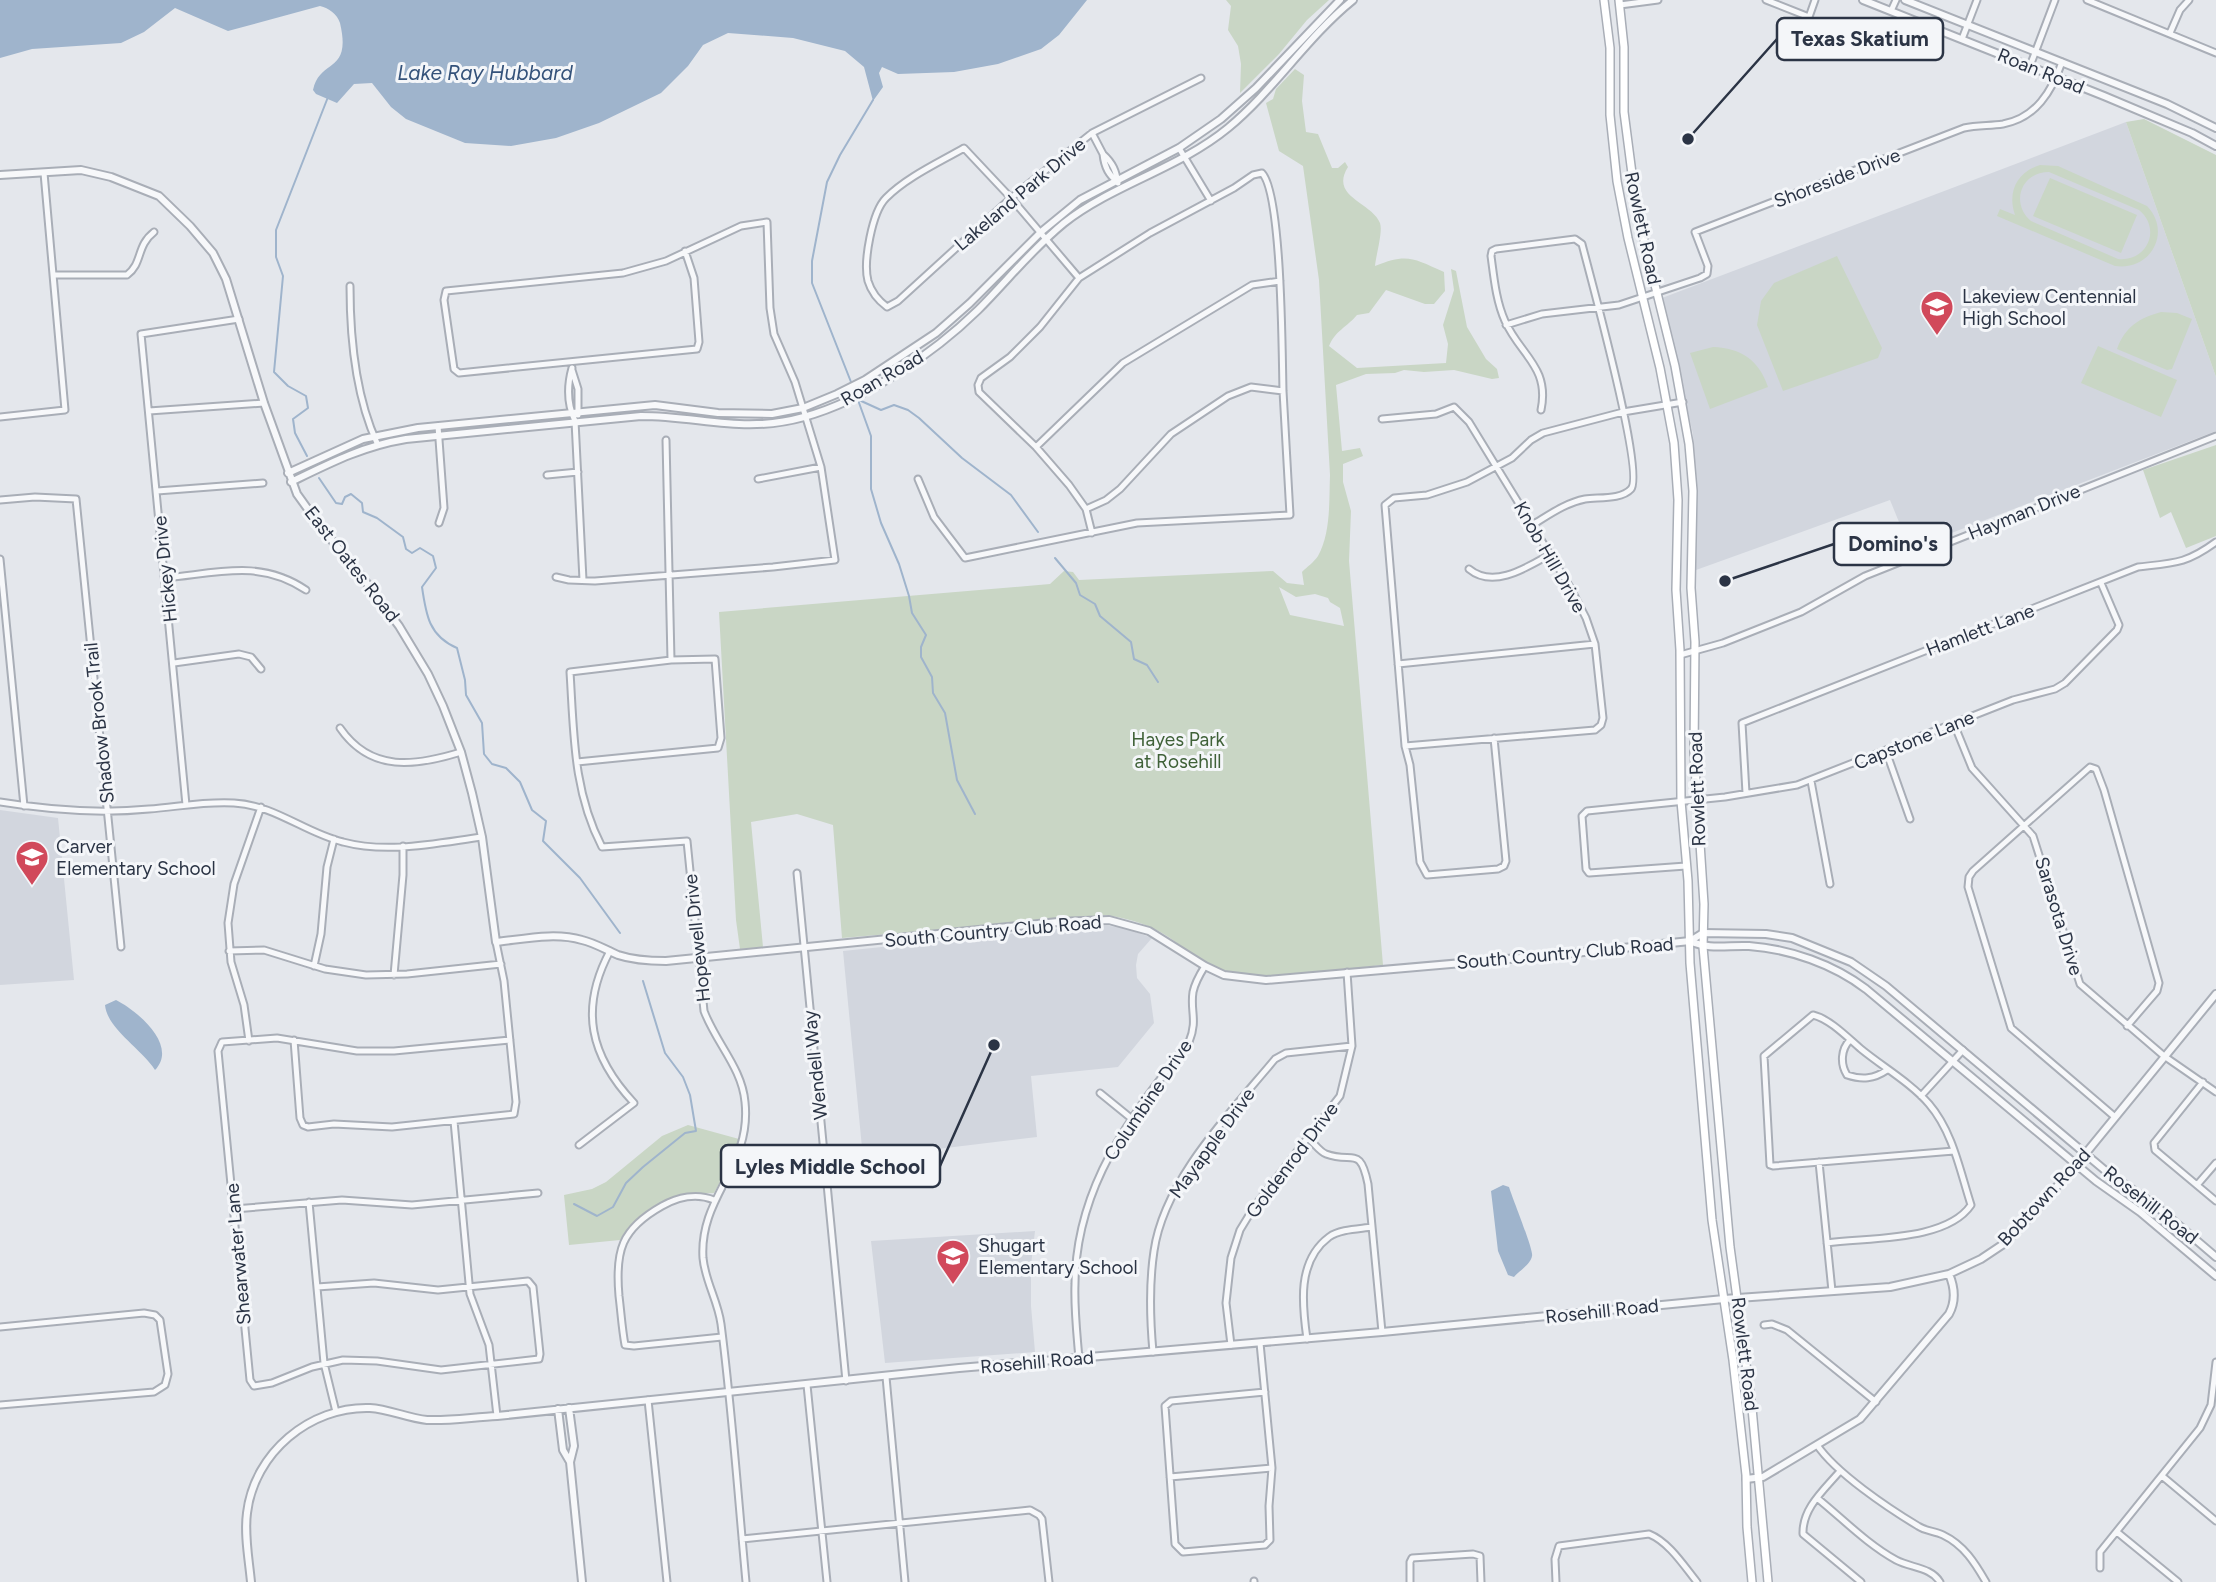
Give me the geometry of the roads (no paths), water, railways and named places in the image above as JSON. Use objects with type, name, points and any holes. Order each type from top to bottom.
[{"type":"main road","name":"Rowlett Road","points":[[1604,0],[1610,48],[1610,115],[1618,181],[1642,299],[1668,404],[1674,443],[1678,500],[1676,575],[1680,655],[1681,801],[1690,941],[1711,1203],[1746,1479],[1752,1582]]},
{"type":"main road","name":"Rowlett Road","points":[[1620,2],[1624,47],[1624,112],[1632,178],[1640,228],[1683,402],[1689,444],[1693,495],[1691,574],[1695,652],[1694,752],[1703,881],[1703,947],[1730,1247],[1759,1478],[1768,1582]]},
{"type":"main road","points":[[1605,9],[1620,2]]},
{"type":"main road","points":[[1618,181],[1632,178]]},
{"type":"main road","points":[[1678,500],[1693,495]]},
{"type":"main road","points":[[1676,575],[1691,574]]},
{"type":"main road","points":[[1711,1203],[1727,1203]]},
{"type":"street","name":"Roan Road","points":[[288,473],[376,440],[418,428],[655,405],[752,415],[803,408],[865,380],[936,333],[1080,200],[1180,148],[1221,119],[1247,96],[1340,0]]},
{"type":"street","name":"Roan Road","points":[[291,482],[376,440],[657,416],[718,424],[753,425],[805,417],[848,399],[925,354],[978,310],[1044,235],[1080,211],[1185,158],[1227,129],[1353,0]]},
{"type":"street","points":[[1620,2],[1658,0]]},
{"type":"street","points":[[1766,0],[1809,17],[1815,0]]},
{"type":"street","name":"Roan Road","points":[[1863,0],[2192,133],[2216,146]]},
{"type":"street","points":[[1892,11],[1896,0]]},
{"type":"street","name":"Roan Road","points":[[1905,0],[2166,104],[2216,128]]},
{"type":"street","points":[[1962,39],[1977,0]]},
{"type":"street","points":[[2030,66],[2055,0]]},
{"type":"street","points":[[2087,0],[2216,53]]},
{"type":"street","points":[[2170,33],[2180,10],[2189,0]]},
{"type":"street","points":[[1319,20],[1326,25]]},
{"type":"street","name":"Shoreside Drive","points":[[1506,325],[1542,314],[1598,309],[1642,299],[1700,278],[1707,274],[1708,265],[1695,232],[1964,128],[2005,124],[2023,117],[2043,101],[2062,62]]},
{"type":"street","name":"Lakeland Park Drive","points":[[1010,198],[964,148],[920,173],[884,199],[873,223],[867,268],[868,283],[879,300],[887,307],[898,301],[1010,198],[1092,133],[1201,78]]},
{"type":"street","points":[[1092,133],[1115,168],[1121,189]]},
{"type":"street","points":[[1180,148],[1211,201]]},
{"type":"street","name":"East Oates Road","points":[[0,175],[80,170],[111,177],[159,196],[213,253],[226,279],[291,482],[320,526],[378,597],[415,649],[443,706],[461,752],[481,837],[492,929],[501,964],[516,1102],[514,1114],[454,1121]]},
{"type":"street","points":[[0,417],[65,410],[44,173]]},
{"type":"street","points":[[918,479],[934,517],[965,558],[1092,533],[1137,523],[1290,515],[1280,281],[1272,199],[1267,178],[1262,173],[1253,175],[1150,233],[1079,278],[1040,327],[1010,357],[981,378],[979,392],[1063,477],[1086,509],[1092,533]]},
{"type":"street","points":[[1010,198],[1079,278]]},
{"type":"street","points":[[556,577],[596,581],[835,560],[821,467],[796,382],[774,334],[770,309],[766,222],[741,226],[685,251],[666,261],[623,273],[446,291],[444,300],[452,365],[459,373],[571,365],[697,349],[699,342],[694,278],[685,251]]},
{"type":"street","points":[[54,275],[127,275],[134,269],[145,240],[154,232]]},
{"type":"street","points":[[1532,525],[1572,502],[1622,494],[1630,490],[1634,482],[1623,412],[1598,309],[1582,244],[1575,239],[1492,251],[1493,277],[1506,325],[1540,373],[1545,394],[1541,410]]},
{"type":"street","points":[[1036,447],[1123,363],[1252,285],[1280,281]]},
{"type":"street","points":[[350,286],[350,319],[357,374],[376,440]]},
{"type":"street","name":"Hickey Drive","points":[[186,805],[141,334],[239,319]]},
{"type":"street","points":[[571,365],[568,382],[575,412],[583,580]]},
{"type":"street","points":[[1086,509],[1106,500],[1120,489],[1171,434],[1228,396],[1251,387],[1283,391]]},
{"type":"street","points":[[1494,738],[1506,861],[1504,866],[1498,869],[1427,875],[1420,862],[1410,765],[1405,746],[1385,508],[1389,500],[1441,492],[1467,482],[1512,458],[1543,433],[1623,412],[1683,402]]},
{"type":"street","points":[[149,411],[264,403]]},
{"type":"street","name":"Knob Hill Drive","points":[[1382,419],[1436,414],[1454,407],[1468,422],[1586,618],[1595,644],[1603,718],[1601,725],[1595,730],[1405,746]]},
{"type":"street","points":[[438,426],[444,508],[439,523]]},
{"type":"street","name":"Hayman Drive","points":[[1680,655],[1695,652],[1808,609],[1865,576],[2216,436]]},
{"type":"street","points":[[666,440],[671,660]]},
{"type":"street","points":[[758,479],[821,467]]},
{"type":"street","points":[[547,475],[578,472]]},
{"type":"street","points":[[157,491],[263,483]]},
{"type":"street","name":"Shadow Brook Trail","points":[[0,500],[35,497],[76,499],[121,947]]},
{"type":"street","name":"Hamlett Lane","points":[[1746,793],[1742,723],[2138,567],[2191,559],[2216,542]]},
{"type":"street","points":[[1468,569],[1477,576],[1498,577],[1524,569],[1549,555]]},
{"type":"street","points":[[0,559],[24,806]]},
{"type":"street","points":[[166,578],[261,570],[285,576],[306,590]]},
{"type":"street","name":"Capstone Lane","points":[[1686,866],[1589,873],[1586,869],[1582,816],[1587,811],[1696,800],[1811,781],[2012,700],[2055,689],[2114,635],[2119,625],[2101,583]]},
{"type":"street","points":[[1398,664],[1595,644]]},
{"type":"street","points":[[174,663],[239,654],[251,657],[261,669]]},
{"type":"street","points":[[715,659],[721,738],[718,748],[577,762],[570,672],[671,660],[715,659]]},
{"type":"street","name":"Sarasota Drive","points":[[1955,724],[1972,768],[2033,836],[2080,984],[2164,1056],[2216,1092]]},
{"type":"street","points":[[340,728],[354,746],[391,762],[420,762],[461,752]]},
{"type":"street","points":[[1886,751],[1910,819]]},
{"type":"street","name":"Hopewell Drive","points":[[577,762],[584,803],[602,847],[687,841],[704,1011],[714,1035],[737,1073],[746,1103],[740,1153],[714,1200],[706,1226],[703,1258],[707,1282],[718,1310],[722,1336],[746,1582]]},
{"type":"street","points":[[2115,1117],[2011,1028],[1968,887],[1973,871],[2090,767],[2096,769],[2104,790],[2159,983],[2157,991],[2127,1026]]},
{"type":"street","points":[[1811,781],[1830,884]]},
{"type":"street","points":[[0,802],[73,811],[147,809],[232,802],[261,807],[334,839],[361,845],[403,846],[481,837]]},
{"type":"street","points":[[261,807],[231,897],[228,923],[229,951],[244,1005],[248,1041],[277,1038],[357,1051],[394,1051],[510,1040]]},
{"type":"street","points":[[314,966],[322,924],[327,867],[334,839]]},
{"type":"street","points":[[394,975],[404,875],[403,846]]},
{"type":"street","name":"Wendell Way","points":[[797,873],[846,1381]]},
{"type":"street","name":"South Country Club Road","points":[[496,942],[568,937],[632,958],[655,961],[1058,922],[1109,920],[1149,931],[1224,975],[1266,980],[1690,941],[1703,933]]},
{"type":"street","points":[[1703,933],[1748,933],[1792,938],[1834,954],[1880,982],[2086,1153]]},
{"type":"street","name":"South Country Club Road","points":[[1690,941],[1703,947],[1750,946],[1790,953],[1845,975],[1871,993],[2077,1164]]},
{"type":"street","points":[[229,951],[270,951],[314,966],[351,973],[394,975],[501,964]]},
{"type":"street","points":[[579,1145],[634,1102],[608,1071],[598,1050],[592,1027],[595,984],[610,951]]},
{"type":"street","name":"Columbine Drive","points":[[1079,1359],[1075,1283],[1079,1237],[1088,1202],[1099,1172],[1132,1119],[1189,1042],[1195,1028],[1193,994],[1205,966]]},
{"type":"street","name":"Goldenrod Drive","points":[[1231,1345],[1226,1303],[1231,1258],[1240,1230],[1254,1207],[1340,1096],[1352,1046],[1347,972]]},
{"type":"street","points":[[1871,993],[1880,982]]},
{"type":"street","name":"Bobtown Road","points":[[1950,1274],[2002,1245],[2018,1230],[2077,1164],[2216,994]]},
{"type":"street","points":[[1827,1242],[1923,1232],[1959,1218],[1970,1205],[1954,1151],[1931,1106],[1819,1016],[1813,1015],[1765,1056],[1770,1165],[1773,1167],[1954,1151]]},
{"type":"street","points":[[1850,1040],[1843,1051],[1843,1064],[1847,1074],[1864,1079],[1878,1076],[1887,1070]]},
{"type":"street","name":"Shearwater Lane","points":[[248,1041],[222,1042],[218,1051],[250,1380],[254,1386],[272,1383],[324,1363]]},
{"type":"street","points":[[294,1041],[300,1118],[303,1125],[392,1127],[454,1121],[470,1287],[473,1307],[488,1338],[496,1416]]},
{"type":"street","name":"Mayapple Drive","points":[[1153,1352],[1150,1312],[1154,1249],[1168,1203],[1191,1165],[1275,1059],[1286,1053],[1352,1046]]},
{"type":"street","points":[[1921,1097],[1963,1050]]},
{"type":"street","points":[[2203,1082],[2154,1143],[2155,1150],[2216,1201]]},
{"type":"street","points":[[1100,1093],[1132,1119]]},
{"type":"street","points":[[1308,1138],[1325,1154],[1361,1161],[1364,1166],[1382,1332]]},
{"type":"street","name":"Rosehill Road","points":[[2086,1153],[2107,1172],[2155,1205],[2216,1257]]},
{"type":"street","points":[[1819,1163],[1832,1291]]},
{"type":"street","points":[[2197,1185],[2216,1163]]},
{"type":"street","name":"Rosehill Road","points":[[2077,1164],[2140,1212],[2216,1276]]},
{"type":"street","points":[[234,1209],[354,1200],[399,1206],[538,1193]]},
{"type":"street","points":[[714,1200],[695,1196],[674,1200],[639,1220],[625,1238],[617,1269],[625,1345],[722,1336]]},
{"type":"street","points":[[309,1202],[324,1363],[336,1412]]},
{"type":"street","points":[[1307,1339],[1303,1285],[1312,1259],[1330,1236],[1372,1227]]},
{"type":"street","points":[[1746,1479],[1759,1478],[1860,1419],[1949,1314],[1954,1305],[1950,1274]]},
{"type":"street","name":"Rosehill Road","points":[[251,1582],[246,1519],[250,1495],[257,1477],[270,1455],[286,1439],[310,1423],[336,1412],[369,1408],[428,1420],[496,1416],[959,1368],[1307,1339],[1724,1299],[1890,1287],[1950,1274]]},
{"type":"street","points":[[317,1287],[374,1283],[429,1289],[528,1281],[533,1287],[541,1344],[539,1359],[441,1370],[360,1359],[324,1363]]},
{"type":"street","points":[[0,1327],[144,1313],[155,1315],[160,1320],[168,1374],[165,1385],[154,1392],[0,1405]]},
{"type":"street","points":[[1764,1325],[1772,1324],[1787,1330],[1876,1402]]},
{"type":"street","points":[[1260,1343],[1265,1392],[1272,1468],[1269,1542],[1265,1545],[1186,1553],[1180,1550],[1175,1544],[1164,1409],[1171,1401],[1265,1392]]},
{"type":"street","points":[[2100,1568],[2100,1552],[2207,1416],[2214,1389],[2216,1362]]},
{"type":"street","points":[[886,1377],[905,1582]]},
{"type":"street","points":[[807,1385],[827,1582]]},
{"type":"street","points":[[648,1400],[667,1582]]},
{"type":"street","points":[[569,1408],[574,1446],[570,1461],[582,1582]]},
{"type":"street","points":[[558,1409],[563,1450],[570,1461]]},
{"type":"street","points":[[1817,1445],[1840,1471],[1920,1528],[1942,1534],[1959,1545],[1970,1556],[1986,1582]]},
{"type":"street","points":[[1170,1477],[1272,1468]]},
{"type":"street","points":[[1840,1471],[1808,1512],[1803,1534],[1861,1582]]},
{"type":"street","points":[[2162,1476],[2216,1521]]},
{"type":"street","points":[[1817,1498],[1880,1550],[1932,1574],[1940,1582]]},
{"type":"street","points":[[742,1539],[1030,1510],[1042,1519],[1049,1582]]},
{"type":"street","points":[[2117,1532],[2178,1582]]},
{"type":"street","points":[[1556,1582],[1555,1559],[1559,1546],[1649,1534],[1666,1546],[1697,1582]]},
{"type":"street","points":[[1410,1582],[1412,1558],[1473,1553],[1480,1556],[1481,1582]]},
{"type":"water","name":"Lake Ray Hubbard","points":[[0,0],[1087,0],[1059,35],[1041,49],[998,64],[954,72],[898,74],[882,67],[879,73],[883,87],[873,101],[864,67],[845,51],[793,38],[728,33],[703,45],[688,66],[661,93],[599,123],[556,138],[511,146],[465,143],[406,119],[391,107],[372,83],[354,84],[337,103],[316,94],[313,90],[317,80],[339,58],[343,39],[339,20],[332,12],[320,6],[228,31],[175,8],[144,32],[121,43],[32,49],[0,58]]},
{"type":"water","points":[[116,1000],[152,1029],[162,1050],[161,1060],[155,1070],[107,1014],[105,1005]]},
{"type":"water","points":[[1503,1185],[1509,1187],[1532,1252],[1529,1262],[1514,1277],[1508,1275],[1498,1251],[1491,1191]]},
{"type":"waterway","points":[[307,456],[295,433],[293,419],[308,408],[306,396],[288,386],[274,372],[283,276],[276,257],[276,230],[328,97]]},
{"type":"waterway","points":[[851,382],[812,283],[812,261],[827,182],[873,100]]},
{"type":"waterway","points":[[858,400],[871,436],[871,489],[881,523],[899,564],[912,613],[926,635],[921,647],[921,657],[932,677],[933,693],[945,713],[957,780],[975,814]]},
{"type":"waterway","points":[[859,400],[881,410],[894,405],[919,418],[962,458],[1011,495],[1038,532]]},
{"type":"waterway","points":[[319,478],[336,503],[342,504],[345,497],[351,494],[362,503],[363,512],[377,518],[403,537],[406,549],[412,553],[420,548],[433,556],[436,568],[422,587],[427,615],[440,637],[457,648],[466,695],[482,723],[484,754],[492,764],[506,768],[520,782],[532,810],[546,821],[543,841],[580,878],[620,933]]},
{"type":"waterway","points":[[1055,558],[1076,583],[1080,595],[1095,604],[1100,616],[1131,642],[1134,659],[1147,665],[1158,682]]},
{"type":"waterway","points":[[574,1204],[597,1216],[613,1207],[626,1183],[643,1167],[685,1133],[696,1131],[690,1095],[683,1077],[665,1053],[643,981]]},
{"type":"place","name":"Texas Skatium","points":[[1688,139]]},
{"type":"place","name":"Lakeview Centennial High School","points":[[1937,337]]},
{"type":"place","name":"Domino's","points":[[1725,581]]},
{"type":"place","name":"Carver Elementary School","points":[[32,887]]},
{"type":"place","name":"Lyles Middle School","points":[[994,1045]]},
{"type":"place","name":"Shugart Elementary School","points":[[953,1286]]},
{"type":"park label","name":"Hayes Park at Rosehill","points":[[1178,750]]}]
